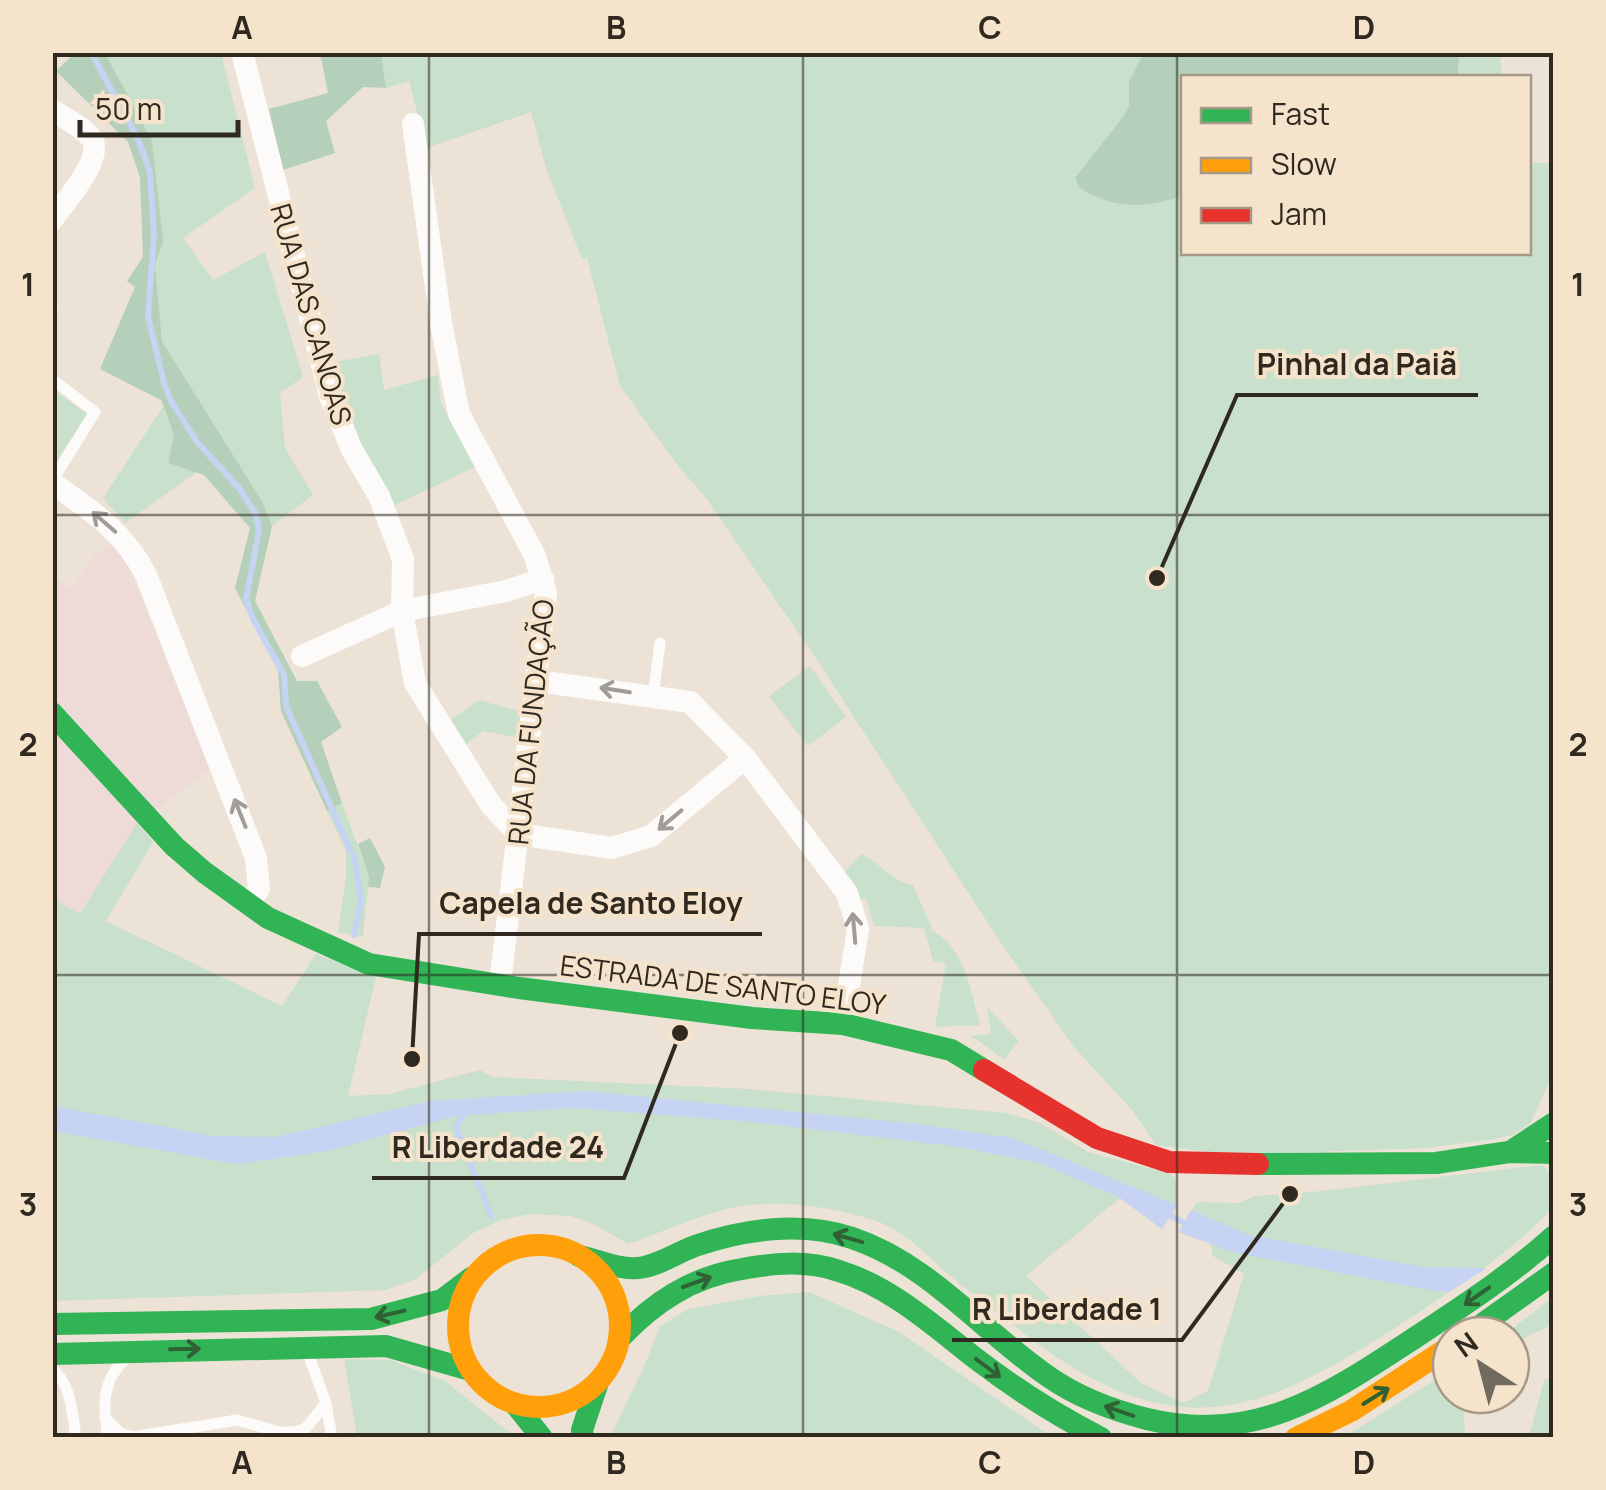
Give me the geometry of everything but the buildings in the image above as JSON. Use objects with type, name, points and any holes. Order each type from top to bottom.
[{"type":"main road","name":"ESTRADA DE SANTO ELOY","points":[[52,713],[174,846],[248,904],[288,929],[369,964],[752,1018],[843,1024],[951,1050],[1097,1138],[1169,1162],[1357,1165],[1436,1162],[1509,1152],[1554,1153]]},
{"type":"main road","name":"ESTRADA DE SANTO ELOY","points":[[1509,1152],[1554,1123]]},
{"type":"main road","points":[[52,1324],[371,1318],[442,1300],[494,1259],[514,1249],[536,1245],[558,1248],[637,1268],[741,1233],[819,1230],[875,1246],[916,1272],[1051,1379],[1088,1400],[1148,1421],[1215,1430],[1292,1410],[1347,1381],[1522,1264],[1554,1236]]},
{"type":"main road","points":[[579,1256],[598,1270],[612,1291],[620,1314],[620,1339],[612,1362],[598,1382],[582,1430],[583,1438]]},
{"type":"main road","points":[[620,1339],[648,1306],[695,1283],[757,1265],[821,1266],[869,1280],[897,1297],[1032,1401],[1102,1438]]},
{"type":"main road","points":[[1495,1315],[1554,1272]]},
{"type":"main road","points":[[477,1274],[463,1300],[458,1330],[470,1370],[482,1385],[515,1404],[537,1408],[559,1405],[598,1382]]},
{"type":"main road","points":[[52,1354],[386,1346],[470,1370]]},
{"type":"main road","points":[[1296,1438],[1352,1411],[1431,1359]]},
{"type":"main road","points":[[515,1404],[542,1438]]},
{"type":"street","name":"RUA DAS CANOAS","points":[[242,52],[330,396],[403,559],[402,611],[414,683],[490,805],[518,834]]},
{"type":"street","points":[[52,110],[90,136],[94,143],[91,165],[52,220]]},
{"type":"street","name":"RUA DA FUNDAÇÃO","points":[[412,124],[441,323],[459,414],[535,556],[546,594],[500,984]]},
{"type":"street","points":[[52,482],[104,519],[127,543],[146,575],[252,846],[260,880],[259,889],[248,904]]},
{"type":"street","points":[[302,656],[402,611],[506,591],[544,578]]},
{"type":"street","points":[[537,681],[690,702],[745,758],[847,892],[858,929],[843,1024]]},
{"type":"street","points":[[518,834],[612,848],[650,836],[745,758]]},
{"type":"lane","points":[[52,379],[96,412],[52,482]]},
{"type":"lane","points":[[653,696],[660,643]]},
{"type":"lane","points":[[306,1347],[326,1402],[332,1438]]},
{"type":"lane","points":[[108,1438],[104,1393],[114,1370],[139,1350]]},
{"type":"lane","points":[[52,1368],[65,1384],[76,1438]]},
{"type":"lane","points":[[105,1417],[120,1434],[152,1437],[237,1420],[294,1432],[306,1428],[326,1402]]},
{"type":"shaded area","points":[[117,539],[211,769],[137,823],[80,914],[53,898],[52,576],[71,589],[95,555]]},
{"type":"green space","points":[[76,52],[105,53],[152,141],[163,242],[155,265],[162,341],[263,503],[272,526],[255,601],[297,681],[317,681],[342,727],[321,742],[342,803],[327,811],[281,711],[278,671],[235,588],[250,528],[204,475],[168,463],[174,435],[161,400],[100,369],[135,287],[127,281],[143,257],[140,177],[128,142],[56,71]]},
{"type":"green space","points":[[1144,52],[1459,52],[1458,75],[1181,75],[1181,197],[1143,205],[1119,204],[1094,196],[1081,189],[1075,178],[1123,117],[1129,106],[1129,81]]},
{"type":"green space","points":[[105,53],[221,53],[255,188],[183,238],[213,280],[265,252],[303,377],[280,393],[285,448],[313,495],[272,526],[263,503],[162,341],[155,265],[163,242]]},
{"type":"green space","points":[[320,53],[381,53],[386,88],[363,87],[326,121],[335,153],[283,170],[269,109],[328,93]]},
{"type":"green space","points":[[381,53],[1144,53],[1129,81],[1129,106],[1076,178],[1142,205],[1181,196],[1181,255],[1531,255],[1531,163],[1553,163],[1554,1072],[1530,1124],[1512,1135],[1495,1139],[1426,1148],[1231,1155],[1156,1145],[1132,1110],[1074,1047],[706,498],[620,386],[587,258],[582,259],[546,168],[531,112],[426,148],[409,81],[386,88]]},
{"type":"green space","points":[[1459,53],[1500,53],[1502,75],[1458,75]]},
{"type":"green space","points":[[379,354],[384,390],[438,375],[441,403],[475,467],[393,506],[361,451],[328,363]]},
{"type":"green space","points":[[53,389],[87,414],[52,465]]},
{"type":"green space","points":[[163,407],[174,435],[168,463],[197,472],[125,523],[103,498]]},
{"type":"green space","points":[[810,666],[846,717],[808,746],[769,696]]},
{"type":"green space","points":[[479,700],[522,712],[520,738],[483,731],[462,748],[445,724]]},
{"type":"green space","points":[[342,803],[369,877],[363,937],[338,932],[346,851],[327,811]]},
{"type":"green space","points":[[137,823],[153,842],[106,921],[282,1006],[316,954],[376,977],[348,1096],[389,1094],[480,1070],[492,1077],[750,1089],[1006,1113],[1038,1122],[1088,1152],[1171,1174],[1177,1182],[1177,1205],[1162,1229],[1120,1198],[1026,1276],[1141,1383],[1183,1403],[1208,1391],[1244,1274],[1213,1256],[1211,1244],[1179,1232],[1197,1202],[1240,1203],[1254,1196],[1541,1165],[1553,1174],[1553,1207],[1482,1269],[1357,1352],[1270,1395],[1228,1405],[1186,1407],[1142,1399],[1096,1380],[1045,1349],[895,1230],[855,1215],[807,1206],[758,1204],[728,1209],[628,1244],[594,1224],[570,1216],[531,1214],[501,1220],[473,1233],[416,1279],[386,1290],[53,1301],[52,898],[80,914]]},
{"type":"green space","points":[[370,838],[385,867],[380,888],[368,887],[369,877],[358,844]]},
{"type":"green space","points":[[862,854],[913,885],[932,928],[928,929],[950,945],[964,969],[980,1025],[935,1027],[946,963],[933,961],[924,928],[874,926],[866,898],[857,901],[844,872]]},
{"type":"green space","points":[[987,1007],[1019,1041],[1004,1059],[971,1036],[991,1034]]},
{"type":"green space","points":[[809,1292],[899,1332],[1052,1437],[611,1437],[659,1327],[688,1309]]},
{"type":"green space","points":[[1553,1297],[1553,1324],[1531,1335],[1530,1315]]},
{"type":"green space","points":[[344,1359],[390,1360],[445,1381],[515,1437],[357,1437]]},
{"type":"green space","points":[[1553,1376],[1553,1437],[1529,1437],[1544,1380]]},
{"type":"green space","points":[[1431,1383],[1431,1415],[1463,1415],[1466,1437],[1344,1437]]},
{"type":"water","points":[[586,1091],[918,1124],[1013,1138],[1177,1205],[1162,1229],[1120,1198],[1039,1163],[959,1147],[753,1122],[572,1108],[455,1116],[328,1151],[236,1164],[53,1131],[53,1106],[214,1136],[276,1137],[430,1101]]},
{"type":"water","points":[[1191,1210],[1249,1235],[1423,1267],[1487,1268],[1449,1292],[1232,1252],[1179,1232]]},
{"type":"waterway","points":[[91,52],[138,139],[150,172],[154,235],[148,316],[164,383],[197,442],[239,488],[256,514],[259,531],[246,599],[284,675],[286,706],[355,860],[361,902],[354,935]]},
{"type":"waterway","points":[[466,1111],[456,1127],[491,1216]]},
{"type":"waterway","points":[[1164,1213],[1189,1225]]},
{"type":"traffic: fast","points":[[52,713],[174,846],[204,872],[268,918],[369,964],[752,1018],[843,1024],[951,1050],[984,1070]]},
{"type":"traffic: fast","points":[[1510,1152],[1554,1123]]},
{"type":"traffic: fast","points":[[1258,1164],[1436,1163],[1509,1152],[1554,1153]]},
{"type":"traffic: fast","points":[[579,1256],[638,1268],[733,1235],[773,1229],[833,1233],[906,1264],[1025,1359],[1084,1397],[1147,1419],[1224,1425],[1258,1419],[1324,1394],[1488,1288],[1554,1236]]},
{"type":"traffic: fast","points":[[619,1339],[659,1303],[706,1278],[778,1264],[827,1268],[858,1278],[895,1298],[1008,1382],[1101,1438]]},
{"type":"traffic: fast","points":[[1495,1315],[1554,1273]]},
{"type":"traffic: fast","points":[[52,1324],[371,1319],[442,1300],[471,1278]]},
{"type":"traffic: fast","points":[[52,1354],[386,1346],[470,1370]]},
{"type":"traffic: fast","points":[[583,1438],[582,1430],[598,1382]]},
{"type":"traffic: fast","points":[[515,1404],[542,1438]]},
{"type":"traffic: slow","points":[[539,1245],[570,1251],[596,1269],[614,1295],[620,1326],[614,1357],[596,1383],[570,1401],[539,1407],[508,1401],[482,1383],[464,1357],[458,1326],[464,1295],[482,1269],[508,1251],[539,1245]]},
{"type":"traffic: slow","points":[[1296,1438],[1351,1411],[1431,1359]]},
{"type":"traffic: jam","points":[[984,1070],[1097,1138],[1169,1162],[1258,1164]]},
{"type":"place","name":"Pinhal da Paiã","points":[[1157,578]]},
{"type":"place","name":"R Liberdade 24","points":[[680,1033]]},
{"type":"place","name":"Capela de Santo Eloy","points":[[412,1059]]},
{"type":"place","name":"R Liberdade 1","points":[[1290,1194]]}]
